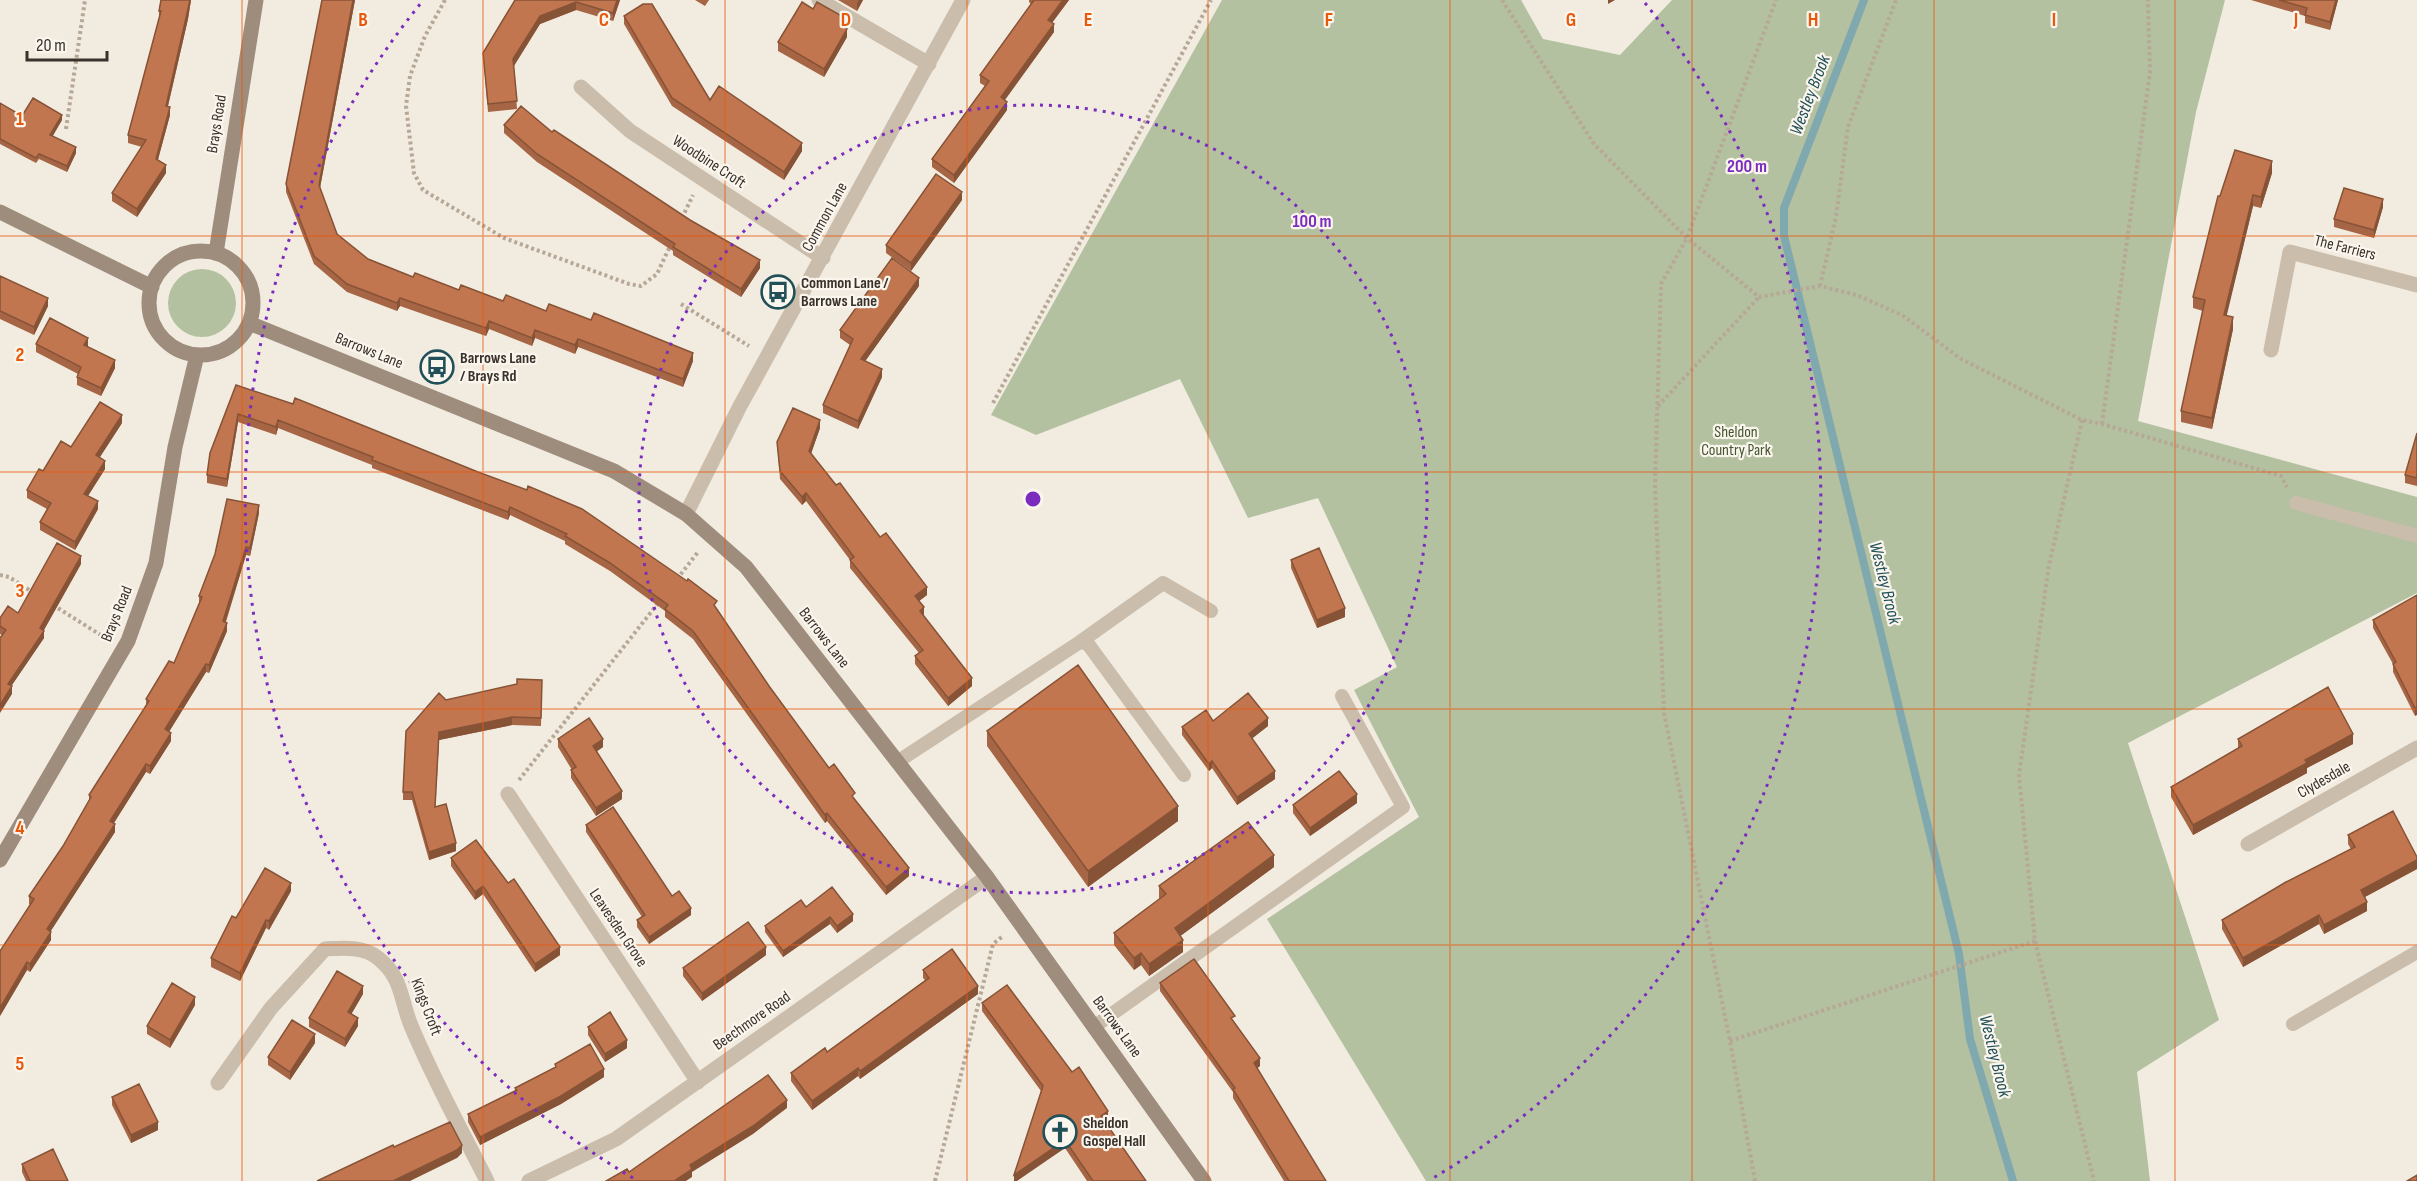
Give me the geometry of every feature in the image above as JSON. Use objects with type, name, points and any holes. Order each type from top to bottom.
[{"type":"street","name":"Brays Road","points":[[216,253],[256,0]]},
{"type":"street","points":[[819,0],[929,63]]},
{"type":"street","name":"Common Lane","points":[[686,514],[768,358],[963,0]]},
{"type":"street","name":"Woodbine Croft","points":[[580,87],[630,131],[823,258]]},
{"type":"street","points":[[0,212],[152,287]]},
{"type":"street","points":[[202,251],[216,253],[240,268],[248,280],[253,309],[249,323],[241,337],[228,347],[213,354],[197,355],[182,351],[169,344],[158,332],[149,303],[152,287],[166,265],[177,257],[202,251]]},
{"type":"street","name":"The Farriers","points":[[2271,350],[2290,252],[2417,285]]},
{"type":"street","name":"Barrows Lane","points":[[249,323],[615,471],[686,514],[746,567],[987,877],[1204,1181]]},
{"type":"street","name":"Brays Road","points":[[0,860],[123,649],[156,563],[175,447],[197,355]]},
{"type":"street","name":"Clydesdale","points":[[2248,844],[2417,748]]},
{"type":"street","name":"Leavesden Grove","points":[[508,794],[698,1082]]},
{"type":"street","name":"Beechmore Road","points":[[529,1181],[616,1139],[987,877]]},
{"type":"street","name":"Kings Croft","points":[[218,1083],[271,1008],[325,950],[349,947],[376,956],[392,972],[402,991],[409,1021],[487,1181]]},
{"type":"lane","points":[[2296,503],[2417,536]]},
{"type":"lane","points":[[897,762],[1080,642],[1164,583],[1211,611]]},
{"type":"lane","points":[[1080,642],[1088,644],[1184,775]]},
{"type":"lane","points":[[1095,1026],[1403,807],[1342,696]]},
{"type":"lane","points":[[2293,1024],[2417,952]]},
{"type":"path","points":[[66,129],[85,0]]},
{"type":"path","points":[[445,0],[424,36],[410,76],[406,106],[414,173],[423,190],[504,238],[629,284],[642,286],[657,274],[672,242]]},
{"type":"path","points":[[993,403],[1211,0]]},
{"type":"path","points":[[1502,0],[1594,144],[1687,238],[1759,297]]},
{"type":"path","points":[[1755,1181],[1730,1041],[1664,713],[1655,485],[1661,284],[1687,238],[1776,0]]},
{"type":"path","points":[[1820,286],[1836,217],[1848,127],[1896,0]]},
{"type":"path","points":[[2102,423],[2150,72],[2148,0]]},
{"type":"path","points":[[681,220],[700,177]]},
{"type":"path","points":[[1658,407],[1759,297],[1820,286],[1857,295],[1902,315],[1961,359],[2082,420],[2102,423],[2281,476],[2296,503]]},
{"type":"path","points":[[681,304],[768,358]]},
{"type":"path","points":[[2082,420],[2049,566],[2019,775],[2035,941],[2094,1181]]},
{"type":"path","points":[[674,582],[710,536]]},
{"type":"path","points":[[0,575],[9,577],[38,595]]},
{"type":"path","points":[[47,601],[123,649]]},
{"type":"path","points":[[508,794],[660,601]]},
{"type":"path","points":[[935,1181],[993,944],[1020,922]]},
{"type":"path","points":[[1730,1041],[1946,968],[2035,941]]},
{"type":"green space","name":"Sheldon Country Park","points":[[1222,0],[1521,0],[1543,39],[1620,55],[1672,0],[2225,0],[2196,112],[2138,421],[2417,497],[2417,593],[2128,743],[2219,1020],[2137,1072],[2150,1181],[1426,1181],[1267,919],[1419,817],[1354,690],[1397,667],[1318,498],[1248,518],[1180,379],[1036,435],[991,415]]},
{"type":"green space","points":[[202,269],[215,272],[226,279],[233,290],[236,303],[233,316],[226,327],[215,334],[202,337],[189,334],[178,327],[171,316],[168,303],[171,290],[178,279],[189,272]]},
{"type":"building","points":[[161,0],[190,0],[166,106],[170,107],[156,159],[166,165],[137,209],[112,193],[146,140],[128,135],[161,11],[159,11]]},
{"type":"building","points":[[322,0],[353,0],[319,185],[337,234],[368,259],[413,277],[415,273],[459,290],[461,285],[503,301],[506,295],[546,311],[549,304],[591,320],[594,313],[693,353],[683,379],[578,339],[575,345],[535,330],[532,338],[489,321],[486,328],[400,298],[397,303],[347,284],[314,256],[286,184]]},
{"type":"building","points":[[515,0],[617,0],[613,13],[576,2],[540,16],[513,59],[517,101],[488,104],[483,53]]},
{"type":"building","points":[[1034,0],[1063,0],[1048,20],[1054,24],[1001,97],[1007,102],[954,175],[932,159],[989,81],[980,75]]},
{"type":"building","points":[[2279,0],[2336,0],[2330,22],[2305,15],[2307,8]]},
{"type":"building","points":[[802,2],[813,9],[817,2],[847,19],[843,26],[847,29],[824,69],[778,42]]},
{"type":"building","points":[[643,4],[652,4],[710,100],[719,86],[802,143],[784,172],[672,98],[624,16]]},
{"type":"building","points":[[33,98],[62,115],[50,135],[76,147],[67,166],[39,154],[36,158],[0,139],[0,103],[22,116]]},
{"type":"building","points":[[521,106],[552,132],[554,130],[690,220],[760,260],[741,289],[673,247],[675,244],[537,154],[504,125]]},
{"type":"building","points":[[2235,150],[2272,161],[2261,197],[2253,195],[2224,315],[2233,317],[2212,418],[2181,411],[2205,300],[2193,297],[2218,196],[2220,196]]},
{"type":"building","points":[[936,174],[962,192],[911,263],[886,245]]},
{"type":"building","points":[[2344,188],[2383,199],[2374,230],[2334,219]]},
{"type":"building","points":[[892,258],[919,278],[861,359],[882,369],[858,421],[823,405],[853,339],[840,330]]},
{"type":"building","points":[[0,276],[48,298],[34,327],[0,311]]},
{"type":"building","points":[[50,318],[88,338],[84,345],[115,360],[101,388],[77,377],[81,367],[36,344]]},
{"type":"building","points":[[236,385],[293,404],[295,398],[478,472],[527,490],[528,486],[582,509],[687,581],[688,579],[717,601],[714,605],[769,686],[829,768],[834,764],[855,793],[852,796],[909,868],[886,887],[827,813],[825,815],[693,631],[665,609],[668,605],[610,563],[565,536],[567,534],[510,507],[508,512],[372,460],[373,457],[278,420],[276,427],[238,414],[227,479],[207,475],[210,453]]},
{"type":"building","points":[[100,402],[122,415],[96,455],[105,461],[84,494],[98,501],[75,542],[40,522],[51,503],[27,490],[39,469],[43,471],[61,441],[71,447]]},
{"type":"building","points":[[793,408],[820,420],[809,451],[836,485],[840,483],[880,537],[886,533],[927,587],[915,596],[924,607],[920,611],[972,678],[948,698],[915,656],[923,650],[850,560],[854,557],[806,493],[802,497],[780,471],[777,442]]},
{"type":"building","points":[[2417,433],[2417,478],[2405,475]]},
{"type":"building","points":[[227,499],[259,505],[250,548],[246,547],[223,621],[227,623],[209,665],[206,664],[165,729],[171,733],[150,766],[146,764],[110,821],[115,824],[47,929],[51,932],[30,964],[27,962],[0,1008],[0,951],[34,899],[29,896],[63,846],[91,797],[89,795],[149,701],[146,699],[169,661],[174,663],[202,597],[199,596],[215,554]]},
{"type":"building","points":[[57,543],[81,556],[40,628],[44,631],[8,684],[12,686],[0,705],[0,638],[6,630],[0,626],[0,618],[8,606],[18,613]]},
{"type":"building","points":[[1319,548],[1345,608],[1317,620],[1291,560]]},
{"type":"building","points":[[2417,595],[2417,707],[2415,708],[2393,664],[2396,662],[2373,620]]},
{"type":"building","points":[[1078,665],[1178,806],[1088,871],[987,731]]},
{"type":"building","points":[[517,679],[542,680],[541,718],[512,717],[439,732],[435,807],[446,804],[456,843],[429,852],[412,792],[403,792],[406,731],[439,693],[446,700],[517,684]]},
{"type":"building","points":[[2328,687],[2353,734],[2305,760],[2307,763],[2193,825],[2171,787],[2242,746],[2238,739]]},
{"type":"building","points":[[1248,693],[1268,718],[1249,734],[1275,771],[1237,797],[1212,761],[1209,764],[1182,727],[1206,710],[1213,721]]},
{"type":"building","points":[[589,718],[603,739],[593,746],[622,791],[596,808],[571,770],[576,767],[558,739]]},
{"type":"building","points":[[1339,771],[1357,794],[1310,828],[1293,805]]},
{"type":"building","points":[[613,807],[672,896],[679,891],[691,908],[649,937],[637,920],[645,915],[586,825]]},
{"type":"building","points":[[2393,811],[2417,860],[2361,890],[2367,902],[2324,925],[2319,915],[2243,958],[2222,920],[2286,882],[2355,847],[2348,835]]},
{"type":"building","points":[[1248,822],[1274,855],[1175,928],[1183,940],[1149,964],[1141,953],[1134,958],[1114,933],[1166,894],[1159,886]]},
{"type":"building","points":[[476,840],[508,883],[514,879],[560,947],[535,964],[483,886],[475,892],[451,858]]},
{"type":"building","points":[[265,868],[291,883],[269,921],[266,920],[240,973],[211,958],[232,916],[236,918]]},
{"type":"building","points":[[832,887],[853,914],[837,926],[830,917],[783,951],[765,926],[801,900],[806,907]]},
{"type":"building","points":[[748,922],[766,947],[702,993],[683,968]]},
{"type":"building","points":[[952,949],[978,986],[860,1071],[858,1068],[812,1101],[791,1073],[825,1048],[827,1052],[929,978],[923,970]]},
{"type":"building","points":[[1194,959],[1235,1016],[1231,1018],[1260,1058],[1254,1063],[1326,1181],[1289,1181],[1233,1089],[1235,1088],[1160,983]]},
{"type":"building","points":[[337,971],[363,986],[348,1012],[358,1018],[345,1039],[309,1018]]},
{"type":"building","points":[[172,983],[195,997],[170,1040],[147,1026]]},
{"type":"building","points":[[1007,985],[1072,1072],[1079,1067],[1108,1111],[1101,1116],[1146,1181],[1093,1181],[1065,1140],[1014,1175],[1043,1086],[982,1003]]},
{"type":"building","points":[[610,1012],[627,1040],[605,1054],[588,1027]]},
{"type":"building","points":[[292,1020],[315,1034],[290,1072],[268,1057]]},
{"type":"building","points":[[590,1044],[604,1069],[561,1096],[480,1137],[468,1114],[517,1090],[515,1088],[556,1067],[555,1064]]},
{"type":"building","points":[[768,1075],[787,1100],[753,1126],[690,1165],[692,1169],[674,1181],[606,1181],[627,1169],[629,1172]]},
{"type":"building","points":[[139,1084],[158,1122],[131,1135],[112,1097]]},
{"type":"building","points":[[450,1122],[462,1145],[457,1150],[393,1181],[317,1181],[393,1145],[394,1147]]},
{"type":"building","points":[[53,1149],[68,1181],[30,1181],[22,1164]]},
{"type":"building","points":[[2417,1175],[2417,1181],[2407,1181]]},
{"type":"waterway","name":"Westley Brook","points":[[1864,0],[1784,208],[1784,236],[1959,954],[1970,1039],[2013,1181]]},
{"type":"place","name":"Common Lane / Barrows Lane","points":[[778,292]]},
{"type":"place","name":"Barrows Lane / Brays Rd","points":[[437,367]]},
{"type":"place","name":"Sheldon Gospel Hall","points":[[1060,1132]]}]
